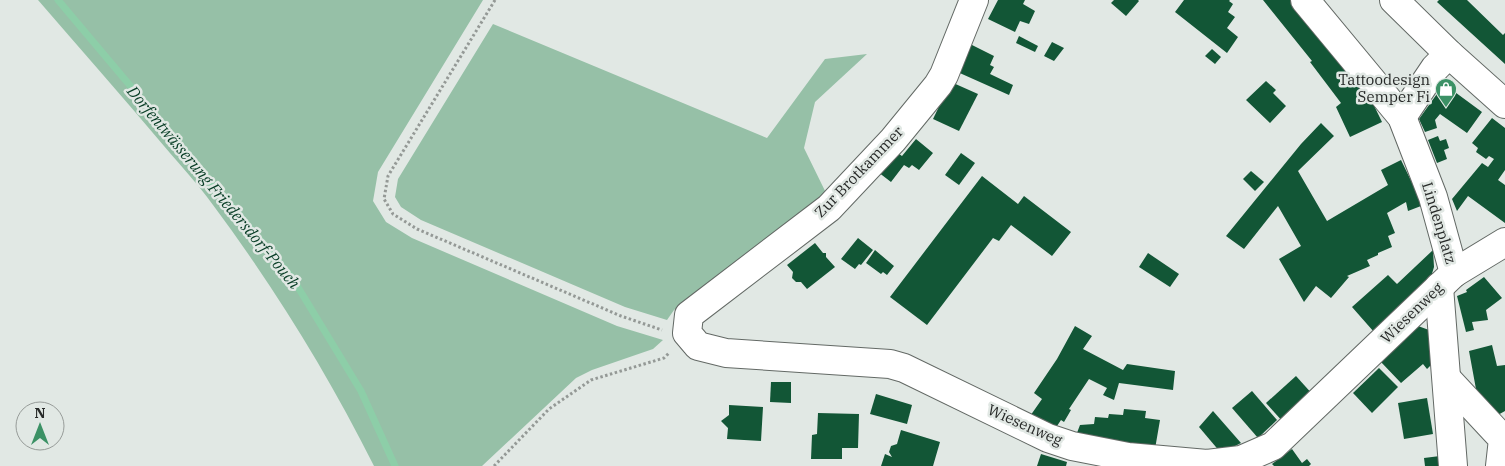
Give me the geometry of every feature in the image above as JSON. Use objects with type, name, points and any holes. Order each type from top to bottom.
[{"type":"street","name":"Zur Brotkammer","points":[[687,333],[689,315],[829,208],[893,140],[944,75],[974,0]]},
{"type":"street","name":"Lindenplatz","points":[[1305,0],[1402,117],[1434,197],[1447,280],[1505,242]]},
{"type":"street","points":[[1394,0],[1448,54],[1505,104]]},
{"type":"street","points":[[1402,117],[1435,68],[1448,54]]},
{"type":"street","name":"Wiesenweg","points":[[687,333],[698,346],[726,353],[890,364],[904,368],[1048,438],[1072,446],[1128,457],[1207,464],[1240,460],[1273,446],[1447,280]]},
{"type":"street","points":[[1447,280],[1448,414],[1453,466]]},
{"type":"street","points":[[1448,380],[1504,439],[1500,466]]},
{"type":"path","points":[[495,0],[388,176],[384,199],[393,214],[417,229],[621,316],[665,330],[687,333]]},
{"type":"path","points":[[494,466],[549,410],[591,380],[664,358],[687,333]]},
{"type":"green space","points":[[38,0],[483,0],[378,172],[373,201],[386,222],[412,238],[617,326],[663,340],[653,349],[592,370],[576,378],[482,466],[374,466],[319,365],[279,299],[236,236],[195,182]]},
{"type":"green space","points":[[493,24],[767,138],[825,59],[867,54],[815,102],[804,148],[827,195],[674,310],[667,320],[625,307],[421,220],[401,207],[395,197],[398,179]]},
{"type":"building","points":[[998,0],[1025,0],[1023,4],[1035,11],[1029,24],[1020,21],[1015,32],[988,19]]},
{"type":"building","points":[[1114,0],[1139,1],[1126,16],[1111,3]]},
{"type":"building","points":[[1184,0],[1230,0],[1233,4],[1228,12],[1235,17],[1227,28],[1238,37],[1227,53],[1175,12]]},
{"type":"building","points":[[1263,0],[1297,0],[1364,85],[1382,122],[1350,137],[1336,107],[1341,103],[1310,62],[1312,61]]},
{"type":"building","points":[[1439,0],[1467,0],[1503,35],[1505,33],[1505,64],[1437,2]]},
{"type":"building","points":[[1019,36],[1038,46],[1035,52],[1016,43]]},
{"type":"building","points":[[966,42],[994,56],[990,65],[994,67],[990,74],[1013,85],[1009,95],[953,70]]},
{"type":"building","points":[[1052,42],[1064,48],[1054,61],[1044,56]]},
{"type":"building","points":[[1212,49],[1221,57],[1215,64],[1205,56]]},
{"type":"building","points":[[1266,81],[1276,90],[1273,93],[1286,106],[1270,123],[1246,100]]},
{"type":"building","points":[[951,82],[978,94],[959,131],[933,119]]},
{"type":"building","points":[[1444,84],[1482,112],[1467,133],[1440,114],[1435,120],[1437,128],[1425,132],[1419,119]]},
{"type":"building","points":[[1492,118],[1505,128],[1505,170],[1498,180],[1505,185],[1505,223],[1468,196],[1457,211],[1452,199],[1482,163],[1488,167],[1494,159],[1489,156],[1486,159],[1476,152],[1478,148],[1472,143]]},
{"type":"building","points":[[1321,123],[1334,136],[1298,171],[1327,221],[1388,185],[1381,170],[1401,160],[1418,195],[1421,206],[1408,211],[1406,202],[1387,213],[1395,233],[1388,236],[1392,247],[1367,260],[1370,266],[1347,276],[1349,277],[1331,298],[1316,286],[1304,302],[1279,259],[1301,246],[1278,206],[1244,249],[1226,236],[1301,144]]},
{"type":"building","points":[[1438,136],[1440,141],[1446,139],[1449,148],[1444,150],[1447,159],[1437,163],[1428,140]]},
{"type":"building","points":[[916,139],[933,153],[919,170],[912,165],[909,168],[904,165],[891,182],[878,172],[895,151],[902,156]]},
{"type":"building","points":[[961,153],[975,163],[959,185],[945,175]]},
{"type":"building","points":[[1251,171],[1264,182],[1255,191],[1243,179]]},
{"type":"building","points":[[982,176],[1018,204],[1024,196],[1071,232],[1052,256],[1011,225],[999,241],[993,238],[927,325],[890,297]]},
{"type":"building","points":[[858,238],[873,250],[861,265],[859,264],[855,269],[841,259]]},
{"type":"building","points":[[815,243],[823,253],[826,253],[826,257],[835,267],[807,289],[801,282],[796,282],[792,278],[793,272],[787,265]]},
{"type":"building","points":[[875,250],[894,266],[887,275],[883,272],[881,274],[866,263]]},
{"type":"building","points":[[1433,250],[1434,267],[1431,277],[1374,332],[1352,307],[1388,275],[1397,284]]},
{"type":"building","points":[[1148,253],[1179,274],[1170,287],[1139,267]]},
{"type":"building","points":[[1484,277],[1502,298],[1486,310],[1488,320],[1472,322],[1474,330],[1466,332],[1457,296],[1467,292],[1466,290]]},
{"type":"building","points":[[1075,326],[1092,336],[1083,349],[1123,370],[1127,364],[1175,371],[1173,390],[1119,383],[1114,400],[1103,395],[1107,388],[1089,379],[1069,409],[1071,410],[1064,422],[1061,420],[1053,432],[1028,419],[1042,399],[1034,393],[1057,359]]},
{"type":"building","points":[[1418,326],[1429,330],[1434,362],[1427,369],[1423,364],[1401,383],[1381,362]]},
{"type":"building","points":[[1492,345],[1497,366],[1505,365],[1505,411],[1496,416],[1478,400],[1469,351]]},
{"type":"building","points":[[1379,368],[1398,387],[1372,413],[1353,393]]},
{"type":"building","points":[[1296,376],[1314,396],[1284,423],[1266,403]]},
{"type":"building","points":[[771,382],[791,382],[791,403],[770,402]]},
{"type":"building","points":[[1252,391],[1277,420],[1258,438],[1232,408]]},
{"type":"building","points":[[876,394],[912,405],[907,424],[870,414]]},
{"type":"building","points":[[1427,398],[1433,434],[1404,439],[1398,403]]},
{"type":"building","points":[[729,405],[763,407],[761,441],[727,439],[728,428],[721,421],[729,415]]},
{"type":"building","points":[[1124,409],[1146,411],[1145,418],[1160,420],[1155,449],[1075,438],[1080,425],[1094,424],[1095,417],[1108,418],[1109,414],[1123,415]]},
{"type":"building","points":[[1213,411],[1241,443],[1221,453],[1199,427]]},
{"type":"building","points":[[818,413],[859,414],[858,448],[842,448],[842,459],[811,459],[812,435],[817,434]]},
{"type":"building","points":[[901,430],[940,442],[933,466],[881,466],[885,454],[892,457],[889,452],[891,446],[897,444]]},
{"type":"building","points":[[1292,449],[1302,463],[1307,459],[1311,464],[1309,466],[1274,466],[1272,464]]},
{"type":"building","points":[[1041,454],[1067,462],[1066,466],[1037,466]]},
{"type":"building","points":[[1440,456],[1440,466],[1425,466],[1424,458]]},
{"type":"waterway","name":"Dorfentwässerung Friedersdorf-Pouch","points":[[58,0],[293,279],[361,391],[395,466]]},
{"type":"place","name":"Tattoodesign Semper Fi","points":[[1446,108]]}]
